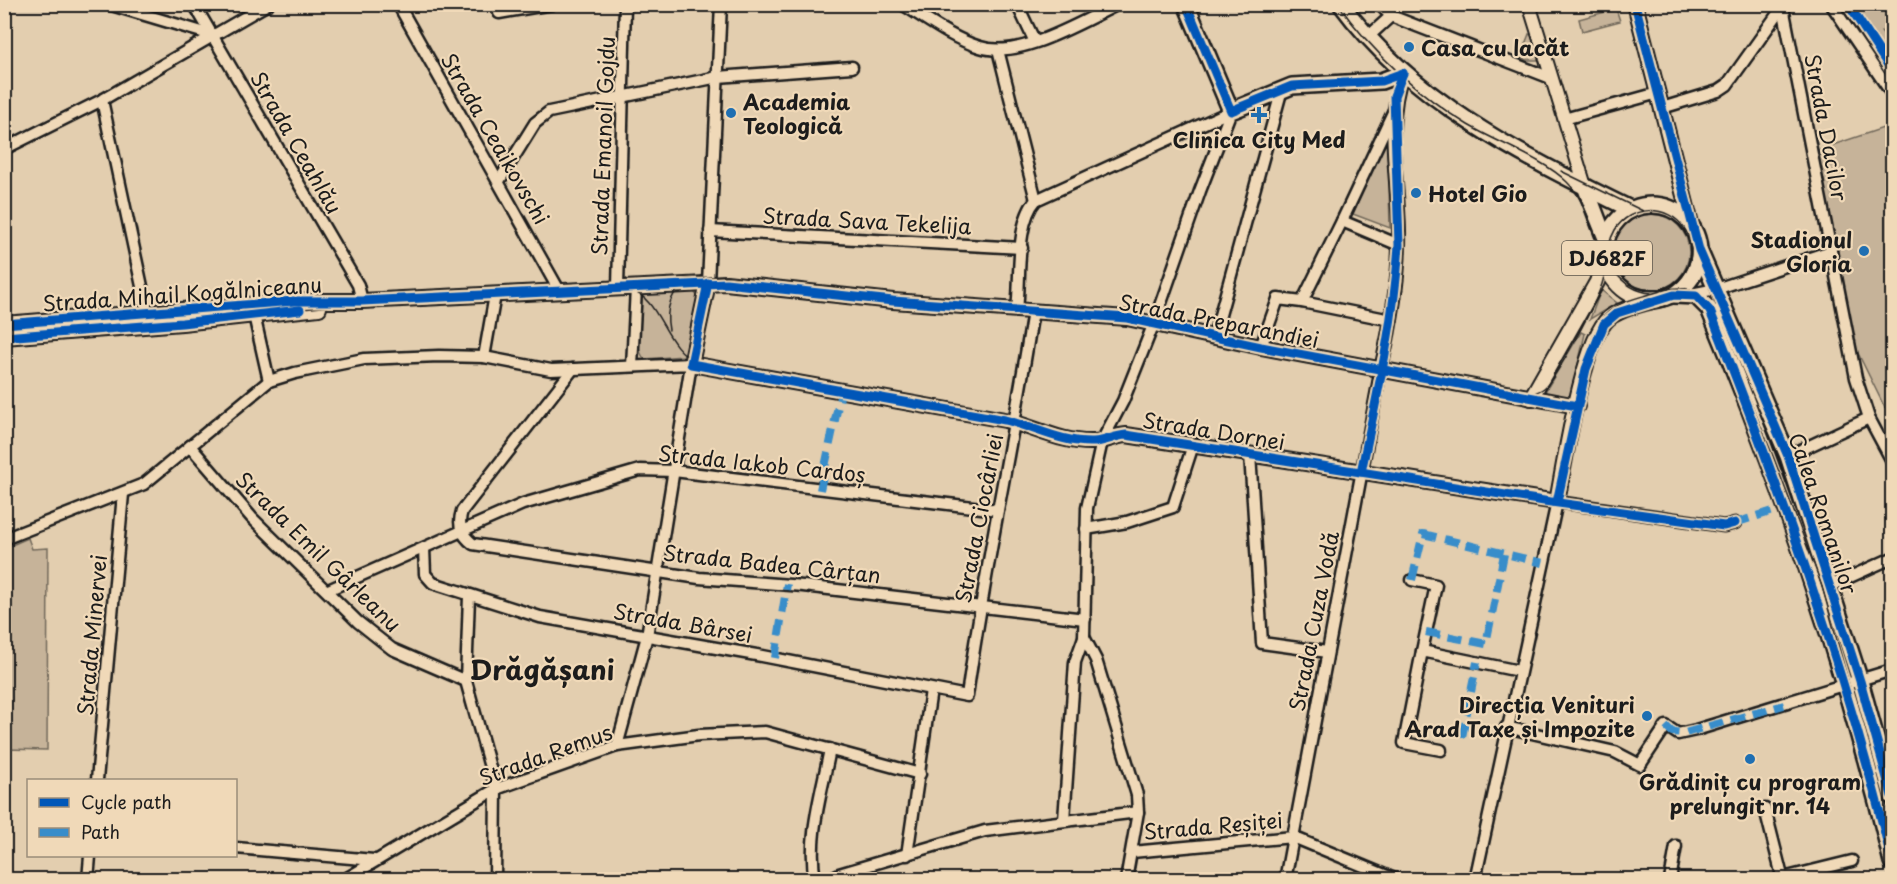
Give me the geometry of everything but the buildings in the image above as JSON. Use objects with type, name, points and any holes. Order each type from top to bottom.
[{"type":"main road","points":[[1186,4],[1231,111],[1282,89],[1302,84],[1381,81],[1402,73]]},
{"type":"main road","points":[[1341,4],[1402,73],[1463,119],[1630,209],[1645,205],[1666,207],[1684,218],[1693,231]]},
{"type":"main road","points":[[1637,11],[1699,250]]},
{"type":"main road","points":[[1585,186],[1606,247]]},
{"type":"main road","name":"DJ682F","points":[[1531,398],[1597,282],[1612,225],[1630,209]]},
{"type":"main road","name":"DJ682F","points":[[1606,247],[1613,278],[1623,288],[1643,297],[1669,296]]},
{"type":"main road","name":"DJ682F","points":[[1557,502],[1586,369],[1599,333],[1607,320],[1617,313],[1669,296],[1694,276],[1699,250]]},
{"type":"main road","name":"Calea Romanilor","points":[[1699,250],[1788,456],[1860,681],[1892,790]]},
{"type":"main road","points":[[691,364],[708,283]]},
{"type":"main road","name":"Strada Mihail Kogălniceanu","points":[[4,337],[294,301],[362,301],[708,283]]},
{"type":"main road","name":"Strada Preparandiei","points":[[708,283],[893,301],[1127,318],[1261,347],[1577,406]]},
{"type":"main road","points":[[1669,296],[1691,294]]},
{"type":"main road","name":"Calea Romanilor","points":[[1691,294],[1701,299],[1709,309],[1771,466],[1813,584],[1893,862]]},
{"type":"main road","name":"Strada Mihail Kogălniceanu","points":[[4,324],[254,315],[362,301]]},
{"type":"main road","name":"Strada Dornei","points":[[691,364],[1016,423],[1061,437],[1102,441],[1126,435],[1557,502]]},
{"type":"street","points":[[108,4],[212,35]]},
{"type":"street","name":"Strada Ceahlău","points":[[194,4],[358,285],[362,301]]},
{"type":"street","points":[[4,149],[102,100],[268,4]]},
{"type":"street","name":"Strada Ceaikovschi","points":[[398,4],[560,292]]},
{"type":"street","points":[[499,13],[552,4]]},
{"type":"street","name":"Strada Emanoil Gojdu","points":[[618,288],[626,4]]},
{"type":"street","points":[[708,283],[721,4]]},
{"type":"street","points":[[902,4],[977,46],[998,50],[1035,42],[1119,4]]},
{"type":"street","points":[[1017,4],[1035,42]]},
{"type":"street","points":[[1379,4],[1391,16],[1551,78]]},
{"type":"street","points":[[1528,4],[1585,186]]},
{"type":"street","points":[[1831,4],[1893,94]]},
{"type":"street","points":[[1662,108],[1718,92],[1727,85],[1784,6]]},
{"type":"street","name":"Strada Dacilor","points":[[1784,6],[1856,378],[1869,418],[1893,461]]},
{"type":"street","points":[[1369,36],[1391,16]]},
{"type":"street","points":[[998,50],[1036,200]]},
{"type":"street","points":[[499,181],[542,116],[549,112],[718,77],[852,67]]},
{"type":"street","points":[[1381,369],[1391,320],[1400,245],[1394,96],[1402,73]]},
{"type":"street","points":[[1214,337],[1282,89]]},
{"type":"street","points":[[1564,118],[1658,93]]},
{"type":"street","points":[[102,100],[149,319]]},
{"type":"street","points":[[1302,302],[1394,110]]},
{"type":"street","points":[[1017,310],[1026,217],[1036,200],[1231,111]]},
{"type":"street","points":[[1064,820],[1075,662],[1084,637],[1086,529],[1092,479],[1102,441],[1123,401],[1154,323],[1200,191],[1231,111]]},
{"type":"street","points":[[1342,221],[1400,245]]},
{"type":"street","name":"Strada Sava Tekelija","points":[[710,231],[1022,248]]},
{"type":"street","points":[[1691,294],[1716,289],[1831,251]]},
{"type":"street","points":[[632,366],[636,288]]},
{"type":"street","points":[[484,357],[495,295]]},
{"type":"street","points":[[1261,347],[1278,299],[1391,320]]},
{"type":"street","name":"Strada Ciocârliei","points":[[968,696],[980,606],[1016,423],[1033,312]]},
{"type":"street","points":[[254,315],[269,381]]},
{"type":"street","points":[[4,539],[144,484],[269,381],[295,373],[364,359],[484,357],[539,368],[573,369],[691,364],[647,636],[617,746]]},
{"type":"street","points":[[461,531],[459,524],[462,511],[573,369]]},
{"type":"street","name":"Strada Cuza Vodă","points":[[1285,879],[1381,369]]},
{"type":"street","points":[[1788,456],[1869,418]]},
{"type":"street","points":[[1086,529],[1145,517],[1173,507],[1193,445]]},
{"type":"street","name":"Strada Emil Gârleanu","points":[[190,446],[252,518],[328,590],[358,622],[392,649],[466,681]]},
{"type":"street","points":[[1250,454],[1262,643],[1327,652]]},
{"type":"street","name":"Strada Iakob Cardoș","points":[[328,590],[553,493],[640,470],[674,471],[998,510]]},
{"type":"street","name":"Strada Minervei","points":[[97,779],[123,494]]},
{"type":"street","points":[[1475,879],[1506,727],[1557,502],[1724,526],[1735,523]]},
{"type":"street","name":"Strada Badea Cârțan","points":[[461,531],[473,544],[483,548],[659,571],[1085,619]]},
{"type":"street","name":"Strada Bârsei","points":[[424,549],[428,580],[469,596],[540,617],[968,696]]},
{"type":"street","points":[[1830,586],[1893,558]]},
{"type":"street","points":[[1412,580],[1436,585],[1404,743],[1441,750]]},
{"type":"street","points":[[469,596],[466,681],[496,789],[495,879]]},
{"type":"street","points":[[1084,637],[1096,660],[1133,782],[1138,812],[1126,879]]},
{"type":"street","points":[[1422,651],[1519,671]]},
{"type":"street","points":[[1075,662],[1096,660]]},
{"type":"street","points":[[1506,727],[1615,752],[1637,765],[1642,765],[1666,726],[1672,732],[1685,733],[1893,670]]},
{"type":"street","points":[[907,855],[931,690]]},
{"type":"street","name":"Strada Remus","points":[[344,879],[496,789],[617,746],[699,735],[765,732],[920,774]]},
{"type":"street","points":[[816,879],[812,862],[813,832],[830,749]]},
{"type":"street","points":[[1765,809],[1783,879],[1852,861]]},
{"type":"street","points":[[828,879],[985,831],[1138,812]]},
{"type":"street","name":"Strada Reșiței","points":[[1132,852],[1293,837],[1397,879]]},
{"type":"street","points":[[1670,879],[1676,846]]},
{"type":"street","points":[[237,848],[374,860]]},
{"type":"street","points":[[88,879],[90,857]]},
{"type":"shaded area","points":[[1824,5],[1861,5],[1867,12],[1862,5],[1892,5],[1892,25],[1881,32],[1885,37],[1892,33],[1892,100]]},
{"type":"shaded area","points":[[1616,9],[1620,21],[1582,31],[1579,19]]},
{"type":"shaded area","points":[[1529,34],[1539,60],[1526,60],[1520,57]]},
{"type":"shaded area","name":"Stadionul Gloria","points":[[1892,125],[1892,405],[1885,408],[1857,351],[1815,151]]},
{"type":"shaded area","points":[[1386,145],[1388,148],[1390,228],[1353,214],[1382,146]]},
{"type":"shaded area","points":[[1651,214],[1665,217],[1678,225],[1686,238],[1689,252],[1686,266],[1678,279],[1665,287],[1651,290],[1637,287],[1624,279],[1616,266],[1613,252],[1616,238],[1624,225],[1637,217]]},
{"type":"shaded area","points":[[692,289],[698,297],[688,351],[683,356],[645,359],[639,347],[638,338],[638,318],[642,294]]},
{"type":"shaded area","points":[[1601,290],[1617,303],[1590,319]]},
{"type":"shaded area","points":[[1581,332],[1585,334],[1571,394],[1566,400],[1543,395]]},
{"type":"shaded area","points":[[28,538],[32,549],[48,548],[47,750],[5,749],[5,548]]},
{"type":"tram line","points":[[1338,4],[1380,55],[1432,101],[1468,125],[1533,158],[1567,182],[1578,195],[1609,263],[1633,288],[1651,293]]},
{"type":"tram line","points":[[1561,171],[1643,211]]},
{"type":"tram line","points":[[1527,395],[1544,388],[1566,355],[1602,284],[1612,236],[1622,222],[1630,216],[1639,212],[1659,211],[1677,220],[1693,245],[1716,305]]},
{"type":"tram line","points":[[1668,289],[1683,277],[1690,260],[1691,247]]},
{"type":"tram line","points":[[624,286],[727,277],[834,292],[1133,316],[1558,401],[1569,407],[1572,421]]},
{"type":"tram line","points":[[669,330],[668,315],[671,301],[678,289],[691,281]]},
{"type":"tram line","points":[[4,332],[193,320],[362,303],[631,291],[649,303],[677,347],[698,362],[996,413],[1044,429],[1086,438],[1122,432],[1546,499],[1557,490],[1582,370],[1597,327],[1605,315],[1618,305],[1671,289],[1684,288],[1697,292],[1712,306],[1773,456],[1822,586],[1892,840]]},
{"type":"marked path","points":[[820,490],[841,392]]},
{"type":"marked path","points":[[1735,523],[1786,507]]},
{"type":"marked path","points":[[1412,580],[1423,534],[1543,563]]},
{"type":"marked path","points":[[1426,632],[1486,644],[1504,554]]},
{"type":"marked path","points":[[775,658],[787,584]]},
{"type":"marked path","points":[[1462,737],[1477,662]]},
{"type":"marked path","points":[[1666,726],[1672,732],[1685,733],[1784,705]]},
{"type":"cycle path","points":[[1186,4],[1231,111],[1292,86],[1381,81],[1403,73]]},
{"type":"cycle path","points":[[1635,4],[1699,250],[1788,456],[1860,681],[1892,796]]},
{"type":"cycle path","points":[[1848,4],[1892,71]]},
{"type":"cycle path","points":[[1361,472],[1384,359],[1397,274],[1399,245],[1394,96],[1403,73]]},
{"type":"cycle path","points":[[708,283],[691,364],[1005,420],[1082,442],[1097,442],[1126,435],[1544,501],[1724,526],[1735,523]]},
{"type":"cycle path","points":[[4,324],[294,301],[362,301],[726,283],[893,301],[1127,318],[1261,347],[1577,406]]},
{"type":"cycle path","points":[[1557,502],[1586,369],[1604,324],[1617,313],[1674,295],[1696,296],[1710,311],[1811,583],[1855,722],[1892,862]]},
{"type":"cycle path","points":[[4,337],[182,323],[300,310]]},
{"type":"place","name":"Casa cu lacăt","points":[[1409,47]]},
{"type":"place","name":"Academia Teologică","points":[[731,113]]},
{"type":"place","name":"Clinica City Med","points":[[1259,115]]},
{"type":"place","name":"Hotel Gio","points":[[1416,193]]},
{"type":"place","name":"Stadionul Gloria","points":[[1864,251]]},
{"type":"place","name":"Direcția Venituri Arad Taxe și Impozite","points":[[1647,716]]},
{"type":"place","name":"Grădiniț cu program prelungit nr. 14","points":[[1750,759]]},
{"type":"district","name":"Drăgășani","points":[[542,668]]}]
